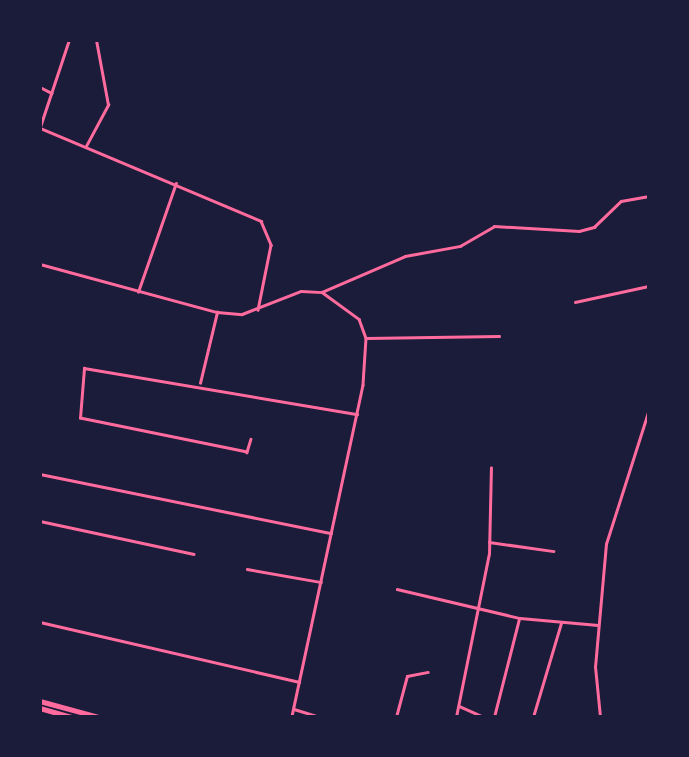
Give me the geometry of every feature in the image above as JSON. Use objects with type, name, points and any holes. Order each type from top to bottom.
[{"type":"highway","points":[[40,701],[99,717]]},
{"type":"highway","points":[[40,708],[72,717]]},
{"type":"street","points":[[69,40],[40,128],[237,208],[269,231],[257,310]]},
{"type":"street","points":[[86,146],[108,104],[96,40]]},
{"type":"street","points":[[40,87],[51,93]]},
{"type":"street","points":[[138,292],[176,182]]},
{"type":"street","points":[[40,264],[217,313],[257,310],[300,291],[322,292],[405,256],[460,246],[494,226],[591,229],[621,201],[649,196]]},
{"type":"street","points":[[575,302],[649,286]]},
{"type":"street","points":[[292,717],[357,414],[366,338],[359,319],[322,292]]},
{"type":"street","points":[[200,383],[217,313]]},
{"type":"street","points":[[366,338],[499,336]]},
{"type":"street","points":[[251,439],[247,453],[76,416],[89,365],[200,383],[357,414]]},
{"type":"street","points":[[600,717],[598,625],[606,544],[649,409]]},
{"type":"street","points":[[456,717],[489,542],[491,468]]},
{"type":"street","points":[[40,474],[331,533]]},
{"type":"street","points":[[40,521],[194,554]]},
{"type":"street","points":[[489,542],[553,551]]},
{"type":"street","points":[[247,569],[321,582]]},
{"type":"street","points":[[397,589],[520,618],[598,625]]},
{"type":"street","points":[[494,717],[520,618]]},
{"type":"street","points":[[40,622],[299,682]]},
{"type":"street","points":[[533,717],[561,623]]},
{"type":"street","points":[[396,717],[407,676],[428,672]]},
{"type":"street","points":[[458,706],[484,717]]},
{"type":"street","points":[[293,708],[321,717]]}]
